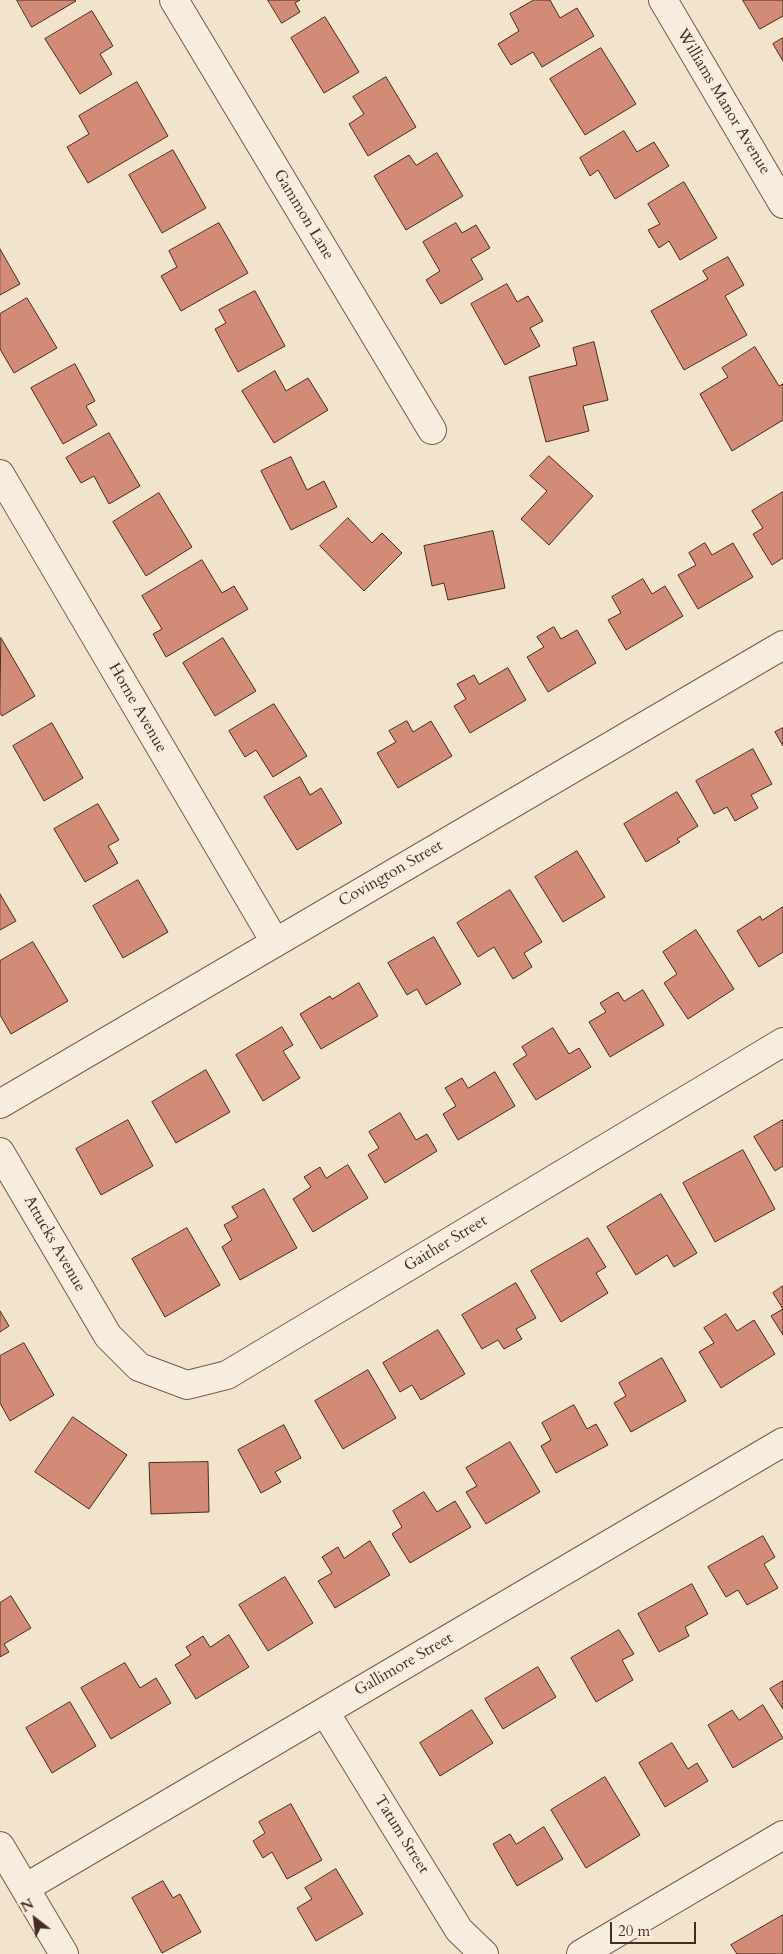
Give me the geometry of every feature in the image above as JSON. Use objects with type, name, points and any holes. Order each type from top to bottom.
[{"type":"street","name":"Gammon Lane","points":[[174,0],[432,430]]},
{"type":"street","name":"Williams Manor Avenue","points":[[663,0],[783,204]]},
{"type":"street","name":"Horne Avenue","points":[[0,474],[275,942]]},
{"type":"street","name":"Covington Street","points":[[0,1104],[783,645]]},
{"type":"street","name":"Gaither Street","points":[[108,1336],[139,1367],[187,1386],[227,1375],[783,1042]]},
{"type":"street","name":"Attucks Avenue","points":[[0,1152],[108,1336]]},
{"type":"street","name":"Gallimore Street","points":[[25,1888],[783,1442]]},
{"type":"street","name":"Tatum Street","points":[[325,1712],[459,1930],[484,1954]]},
{"type":"street","points":[[581,1954],[783,1835]]},
{"type":"street","points":[[0,1846],[64,1954]]},
{"type":"building","points":[[17,0],[75,0],[76,1],[32,27]]},
{"type":"building","points":[[268,0],[300,0],[295,3],[300,12],[282,23]]},
{"type":"building","points":[[534,0],[550,0],[560,18],[577,8],[594,36],[542,67],[533,52],[511,65],[498,44],[519,31],[510,14]]},
{"type":"building","points":[[743,0],[783,0],[783,16],[760,29]]},
{"type":"building","points":[[92,11],[113,46],[100,54],[112,74],[80,94],[45,39]]},
{"type":"building","points":[[325,17],[359,72],[324,93],[291,38]]},
{"type":"building","points":[[783,38],[783,61],[773,44]]},
{"type":"building","points":[[601,48],[636,104],[585,135],[550,79]]},
{"type":"building","points":[[386,77],[416,127],[368,156],[349,124],[364,114],[353,97]]},
{"type":"building","points":[[137,82],[168,136],[88,183],[67,147],[89,134],[79,116]]},
{"type":"building","points":[[624,131],[637,152],[654,142],[669,166],[615,199],[598,170],[590,176],[580,158]]},
{"type":"building","points":[[173,150],[206,208],[162,233],[129,175]]},
{"type":"building","points":[[437,153],[463,196],[406,230],[374,176],[409,155],[416,165]]},
{"type":"building","points":[[684,182],[717,238],[680,260],[669,241],[659,248],[648,230],[660,224],[648,204]]},
{"type":"building","points":[[219,223],[248,273],[181,311],[161,276],[177,267],[169,251]]},
{"type":"building","points":[[456,223],[462,233],[476,225],[490,248],[471,259],[483,279],[441,304],[426,280],[440,271],[423,242]]},
{"type":"building","points":[[0,249],[20,284],[0,295]]},
{"type":"building","points":[[728,257],[744,285],[725,296],[747,335],[684,370],[651,311],[708,279],[703,271]]},
{"type":"building","points":[[507,284],[517,302],[528,296],[543,321],[530,328],[540,346],[505,365],[471,304]]},
{"type":"building","points":[[255,291],[285,346],[238,372],[215,329],[226,323],[219,310]]},
{"type":"building","points":[[27,298],[57,348],[14,373],[0,349],[0,314]]},
{"type":"building","points":[[594,342],[608,400],[583,406],[589,431],[546,442],[529,377],[577,365],[573,348]]},
{"type":"building","points":[[755,347],[779,386],[783,384],[783,420],[732,451],[700,394],[728,377],[722,368]]},
{"type":"building","points":[[75,364],[95,401],[86,406],[97,425],[63,444],[31,388]]},
{"type":"building","points":[[275,371],[286,391],[308,378],[328,410],[274,443],[242,391]]},
{"type":"building","points":[[109,433],[140,486],[109,504],[94,476],[81,483],[66,458]]},
{"type":"building","points":[[549,456],[593,496],[549,545],[521,519],[547,491],[530,476]]},
{"type":"building","points":[[291,457],[307,490],[324,481],[337,507],[291,530],[261,471]]},
{"type":"building","points":[[783,492],[783,558],[772,565],[753,534],[763,528],[752,511]]},
{"type":"building","points":[[159,493],[192,547],[146,576],[113,522]]},
{"type":"building","points":[[348,518],[372,543],[382,533],[402,553],[364,591],[320,546]]},
{"type":"building","points":[[493,531],[505,588],[448,600],[444,583],[432,586],[424,546]]},
{"type":"building","points":[[705,543],[712,555],[733,543],[753,577],[698,609],[678,575],[696,565],[689,553]]},
{"type":"building","points":[[202,560],[222,593],[234,586],[248,609],[166,657],[153,634],[162,629],[142,596]]},
{"type":"building","points":[[643,579],[652,594],[665,586],[683,616],[626,650],[608,620],[621,613],[612,597]]},
{"type":"building","points":[[554,627],[561,639],[577,630],[596,663],[548,692],[527,657],[544,647],[537,637]]},
{"type":"building","points":[[1,638],[35,696],[2,716],[0,713]]},
{"type":"building","points":[[223,638],[256,691],[215,716],[183,663]]},
{"type":"building","points":[[508,668],[526,700],[470,733],[454,706],[466,699],[457,684],[474,675],[479,684]]},
{"type":"building","points":[[274,704],[307,756],[273,777],[256,750],[245,757],[229,731]]},
{"type":"building","points":[[407,721],[413,732],[431,721],[452,756],[398,788],[377,753],[396,742],[389,731]]},
{"type":"building","points":[[52,723],[83,778],[44,801],[13,746]]},
{"type":"building","points":[[783,728],[783,746],[775,732]]},
{"type":"building","points":[[753,749],[772,784],[751,795],[758,808],[735,821],[727,807],[714,814],[696,781]]},
{"type":"building","points":[[300,777],[310,795],[321,788],[342,823],[297,850],[264,797]]},
{"type":"building","points":[[677,792],[698,826],[677,839],[680,842],[646,862],[624,824]]},
{"type":"building","points":[[98,804],[119,840],[108,846],[118,863],[85,882],[54,829]]},
{"type":"building","points":[[577,851],[605,897],[563,922],[535,877]]},
{"type":"building","points":[[138,880],[168,932],[123,958],[93,906]]},
{"type":"building","points":[[510,890],[542,942],[524,953],[532,967],[513,979],[494,947],[478,957],[457,923]]},
{"type":"building","points":[[0,894],[16,921],[0,930]]},
{"type":"building","points":[[783,907],[783,952],[759,967],[737,931],[760,916],[762,920]]},
{"type":"building","points":[[696,930],[734,989],[688,1019],[664,983],[677,974],[663,952]]},
{"type":"building","points":[[434,937],[461,984],[426,1005],[417,989],[407,995],[388,963]]},
{"type":"building","points":[[33,942],[68,1001],[11,1034],[0,1015],[0,961]]},
{"type":"building","points":[[359,983],[378,1016],[321,1049],[300,1014],[330,996],[332,999]]},
{"type":"building","points":[[643,990],[664,1025],[610,1057],[589,1022],[606,1012],[600,1003],[618,992],[624,1001]]},
{"type":"building","points":[[282,1027],[293,1045],[283,1051],[300,1078],[263,1101],[236,1055]]},
{"type":"building","points":[[553,1028],[569,1054],[579,1048],[591,1067],[536,1100],[513,1064],[527,1055],[522,1047]]},
{"type":"building","points":[[206,1070],[230,1112],[176,1143],[152,1102]]},
{"type":"building","points":[[495,1072],[515,1106],[458,1140],[443,1114],[456,1106],[445,1088],[462,1078],[468,1088]]},
{"type":"building","points":[[400,1113],[416,1140],[427,1134],[437,1151],[385,1183],[368,1155],[379,1148],[369,1132]]},
{"type":"building","points":[[128,1120],[153,1166],[101,1195],[76,1149]]},
{"type":"building","points":[[783,1120],[783,1166],[775,1171],[754,1137]]},
{"type":"building","points":[[743,1150],[775,1209],[715,1242],[683,1183]]},
{"type":"building","points":[[348,1165],[368,1198],[313,1232],[293,1199],[311,1187],[304,1177],[320,1167],[326,1178]]},
{"type":"building","points":[[264,1189],[297,1248],[240,1280],[222,1247],[232,1240],[224,1225],[238,1217],[232,1207]]},
{"type":"building","points":[[661,1194],[697,1253],[674,1267],[667,1255],[636,1275],[607,1227]]},
{"type":"building","points":[[187,1228],[220,1285],[165,1317],[132,1259]]},
{"type":"building","points":[[588,1238],[606,1267],[596,1273],[608,1293],[561,1322],[531,1271]]},
{"type":"building","points":[[516,1283],[536,1318],[516,1329],[522,1339],[504,1349],[498,1340],[482,1349],[462,1315]]},
{"type":"building","points":[[783,1286],[783,1309],[773,1293]]},
{"type":"building","points":[[783,1309],[783,1335],[771,1316]]},
{"type":"building","points":[[0,1311],[9,1326],[0,1332]]},
{"type":"building","points":[[726,1314],[737,1331],[754,1320],[775,1354],[721,1388],[699,1352],[714,1343],[704,1328]]},
{"type":"building","points":[[438,1330],[465,1374],[421,1400],[412,1385],[400,1392],[383,1363]]},
{"type":"building","points":[[24,1343],[54,1395],[10,1421],[0,1403],[0,1356]]},
{"type":"building","points":[[662,1358],[686,1401],[631,1432],[614,1403],[626,1396],[619,1383]]},
{"type":"building","points":[[368,1370],[396,1418],[343,1449],[315,1401]]},
{"type":"building","points":[[574,1405],[587,1429],[596,1424],[608,1445],[556,1473],[541,1446],[551,1440],[542,1423]]},
{"type":"building","points":[[73,1417],[127,1455],[89,1509],[35,1472]]},
{"type":"building","points":[[284,1425],[301,1458],[275,1472],[281,1482],[261,1493],[238,1450]]},
{"type":"building","points":[[510,1442],[540,1492],[486,1524],[466,1492],[477,1486],[466,1468]]},
{"type":"building","points":[[208,1462],[209,1512],[151,1514],[149,1463]]},
{"type":"building","points":[[424,1492],[437,1512],[455,1501],[471,1527],[410,1563],[392,1534],[402,1527],[393,1511]]},
{"type":"building","points":[[763,1536],[775,1557],[764,1564],[778,1588],[747,1605],[738,1590],[726,1597],[708,1567]]},
{"type":"building","points":[[370,1541],[390,1575],[335,1608],[318,1581],[332,1573],[322,1557],[338,1547],[344,1558]]},
{"type":"building","points":[[285,1577],[313,1623],[268,1651],[239,1605]]},
{"type":"building","points":[[692,1584],[708,1614],[685,1627],[689,1636],[659,1652],[638,1614]]},
{"type":"building","points":[[11,1596],[31,1628],[4,1644],[9,1652],[0,1657],[0,1603]]},
{"type":"building","points":[[619,1630],[634,1654],[622,1660],[633,1680],[596,1702],[571,1658]]},
{"type":"building","points":[[229,1635],[249,1667],[196,1699],[175,1665],[191,1655],[186,1647],[203,1636],[210,1647]]},
{"type":"building","points":[[125,1663],[140,1688],[156,1678],[171,1703],[111,1739],[81,1688]]},
{"type":"building","points":[[538,1667],[556,1697],[503,1729],[485,1699]]},
{"type":"building","points":[[783,1681],[783,1709],[770,1689]]},
{"type":"building","points":[[70,1702],[96,1746],[52,1773],[26,1728]]},
{"type":"building","points":[[763,1705],[783,1738],[733,1768],[708,1725],[732,1710],[739,1720]]},
{"type":"building","points":[[472,1710],[493,1743],[440,1776],[420,1743]]},
{"type":"building","points":[[672,1743],[688,1769],[697,1763],[708,1781],[665,1807],[639,1763]]},
{"type":"building","points":[[605,1777],[640,1835],[586,1868],[551,1810]]},
{"type":"building","points":[[291,1804],[322,1860],[287,1879],[272,1852],[263,1858],[253,1841],[265,1833],[259,1822]]},
{"type":"building","points":[[544,1827],[563,1859],[517,1886],[493,1844],[510,1834],[516,1844]]},
{"type":"building","points":[[336,1869],[363,1914],[316,1941],[297,1908],[312,1899],[305,1888]]},
{"type":"building","points":[[163,1881],[173,1898],[180,1894],[201,1932],[162,1953],[132,1898]]},
{"type":"building","points":[[783,1915],[783,1954],[737,1954],[731,1945]]}]
